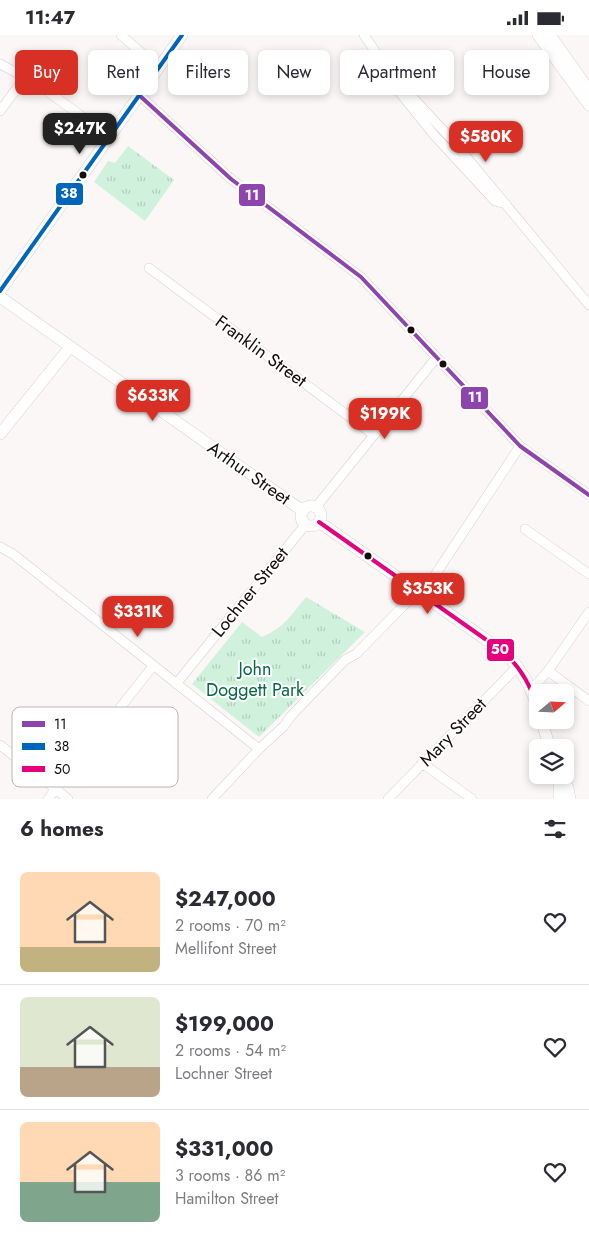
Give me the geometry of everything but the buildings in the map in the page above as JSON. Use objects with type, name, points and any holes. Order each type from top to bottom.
[{"type":"street","points":[[121,35],[138,50]]},
{"type":"street","points":[[158,67],[182,35]]},
{"type":"street","points":[[364,35],[390,73],[448,135],[589,305]]},
{"type":"street","points":[[538,35],[589,105]]},
{"type":"street","points":[[550,35],[589,90]]},
{"type":"street","points":[[0,63],[15,71]]},
{"type":"street","points":[[0,111],[15,91]]},
{"type":"street","points":[[52,95],[110,137]]},
{"type":"street","points":[[0,291],[139,95],[231,179],[362,277],[520,446],[589,495]]},
{"type":"street","name":"Franklin Street","points":[[149,268],[374,435]]},
{"type":"street","name":"Arthur Street","points":[[0,297],[303,511]]},
{"type":"street","points":[[0,435],[70,347]]},
{"type":"street","points":[[316,507],[436,357]]},
{"type":"street","points":[[212,799],[259,749],[284,727],[291,716],[346,660],[356,654],[420,593],[520,446]]},
{"type":"street","points":[[307,507],[316,507],[321,514],[319,522],[314,525],[306,524],[302,519],[303,511],[307,507]]},
{"type":"street","points":[[319,522],[505,653],[518,666],[529,686]]},
{"type":"street","name":"Lochner Street","points":[[176,684],[306,524]]},
{"type":"street","points":[[525,529],[589,574]]},
{"type":"street","points":[[0,547],[13,554],[259,749]]},
{"type":"street","points":[[536,684],[587,618]]},
{"type":"street","points":[[121,707],[154,665]]},
{"type":"street","name":"Mary Street","points":[[388,799],[518,666]]},
{"type":"street","points":[[548,671],[589,701]]},
{"type":"street","points":[[0,745],[12,754]]},
{"type":"street","points":[[422,763],[472,799]]},
{"type":"street","points":[[559,799],[560,784]]},
{"type":"street","points":[[566,784],[570,799]]},
{"type":"street","points":[[53,787],[68,799]]},
{"type":"street","points":[[48,799],[56,789]]},
{"type":"green space","points":[[128,146],[174,180],[145,221],[94,182],[108,161],[115,163]]},
{"type":"green space","name":"John Doggett Park","points":[[306,597],[365,632],[259,737],[192,684],[242,622],[262,637],[282,625]]},
{"type":"transit line","name":"38","points":[[0,291],[182,35]]},
{"type":"transit line","name":"11","points":[[139,95],[231,179],[361,277],[520,446],[589,495]]},
{"type":"transit line","name":"50","points":[[319,522],[505,653],[517,666],[529,687]]}]
